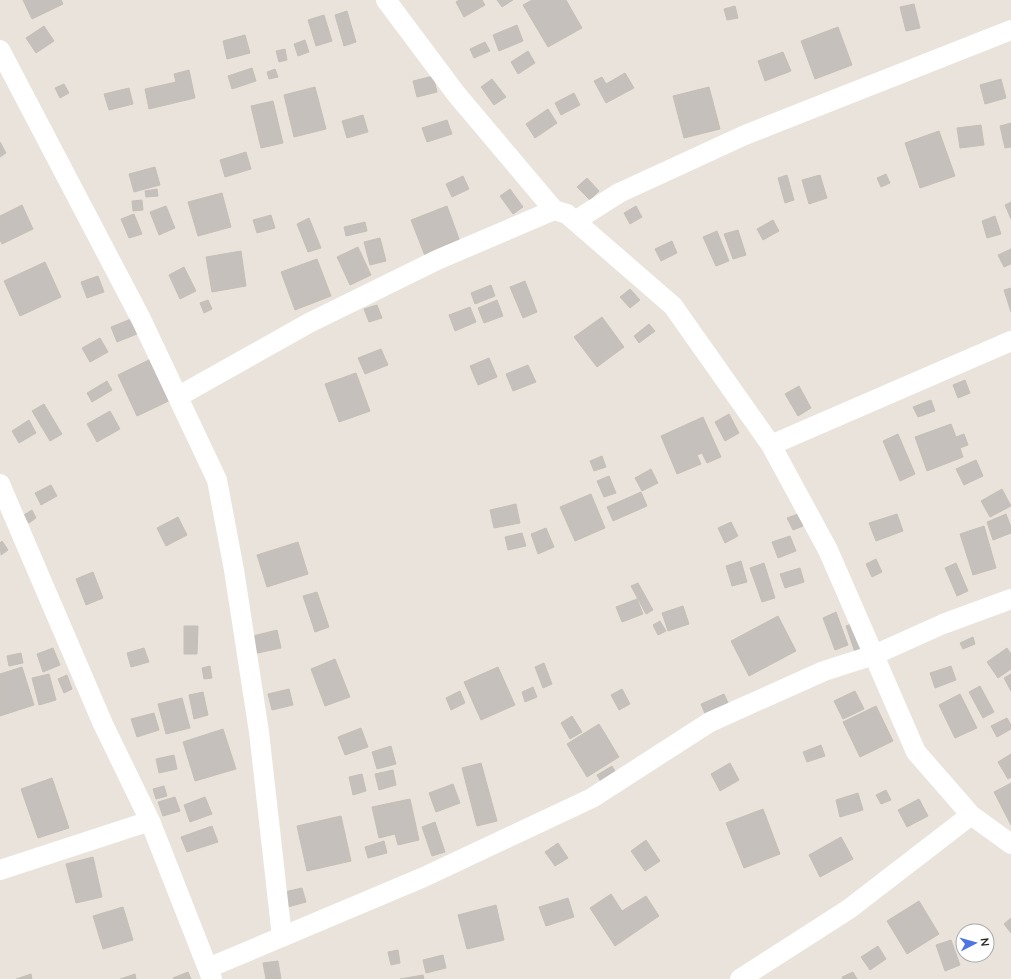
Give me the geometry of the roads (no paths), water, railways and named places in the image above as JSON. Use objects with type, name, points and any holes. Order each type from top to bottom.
[{"type":"street","points":[[386,0],[457,95],[554,210],[567,214],[575,220],[673,306],[771,444],[828,550],[916,752],[971,815],[1008,839]]},
{"type":"street","points":[[575,220],[619,193],[745,135],[1011,30]]},
{"type":"street","points":[[0,50],[141,320],[179,396],[217,480],[232,555],[259,732],[282,937]]},
{"type":"street","points":[[179,396],[309,323],[437,260],[554,210]]},
{"type":"street","points":[[771,444],[1011,341]]},
{"type":"street","points":[[0,484],[103,724],[150,821],[210,973],[282,937],[424,877],[592,798],[710,722],[824,671],[874,655],[943,624],[1011,599]]},
{"type":"street","points":[[740,979],[849,909],[971,815]]},
{"type":"street","points":[[0,870],[150,821]]}]
